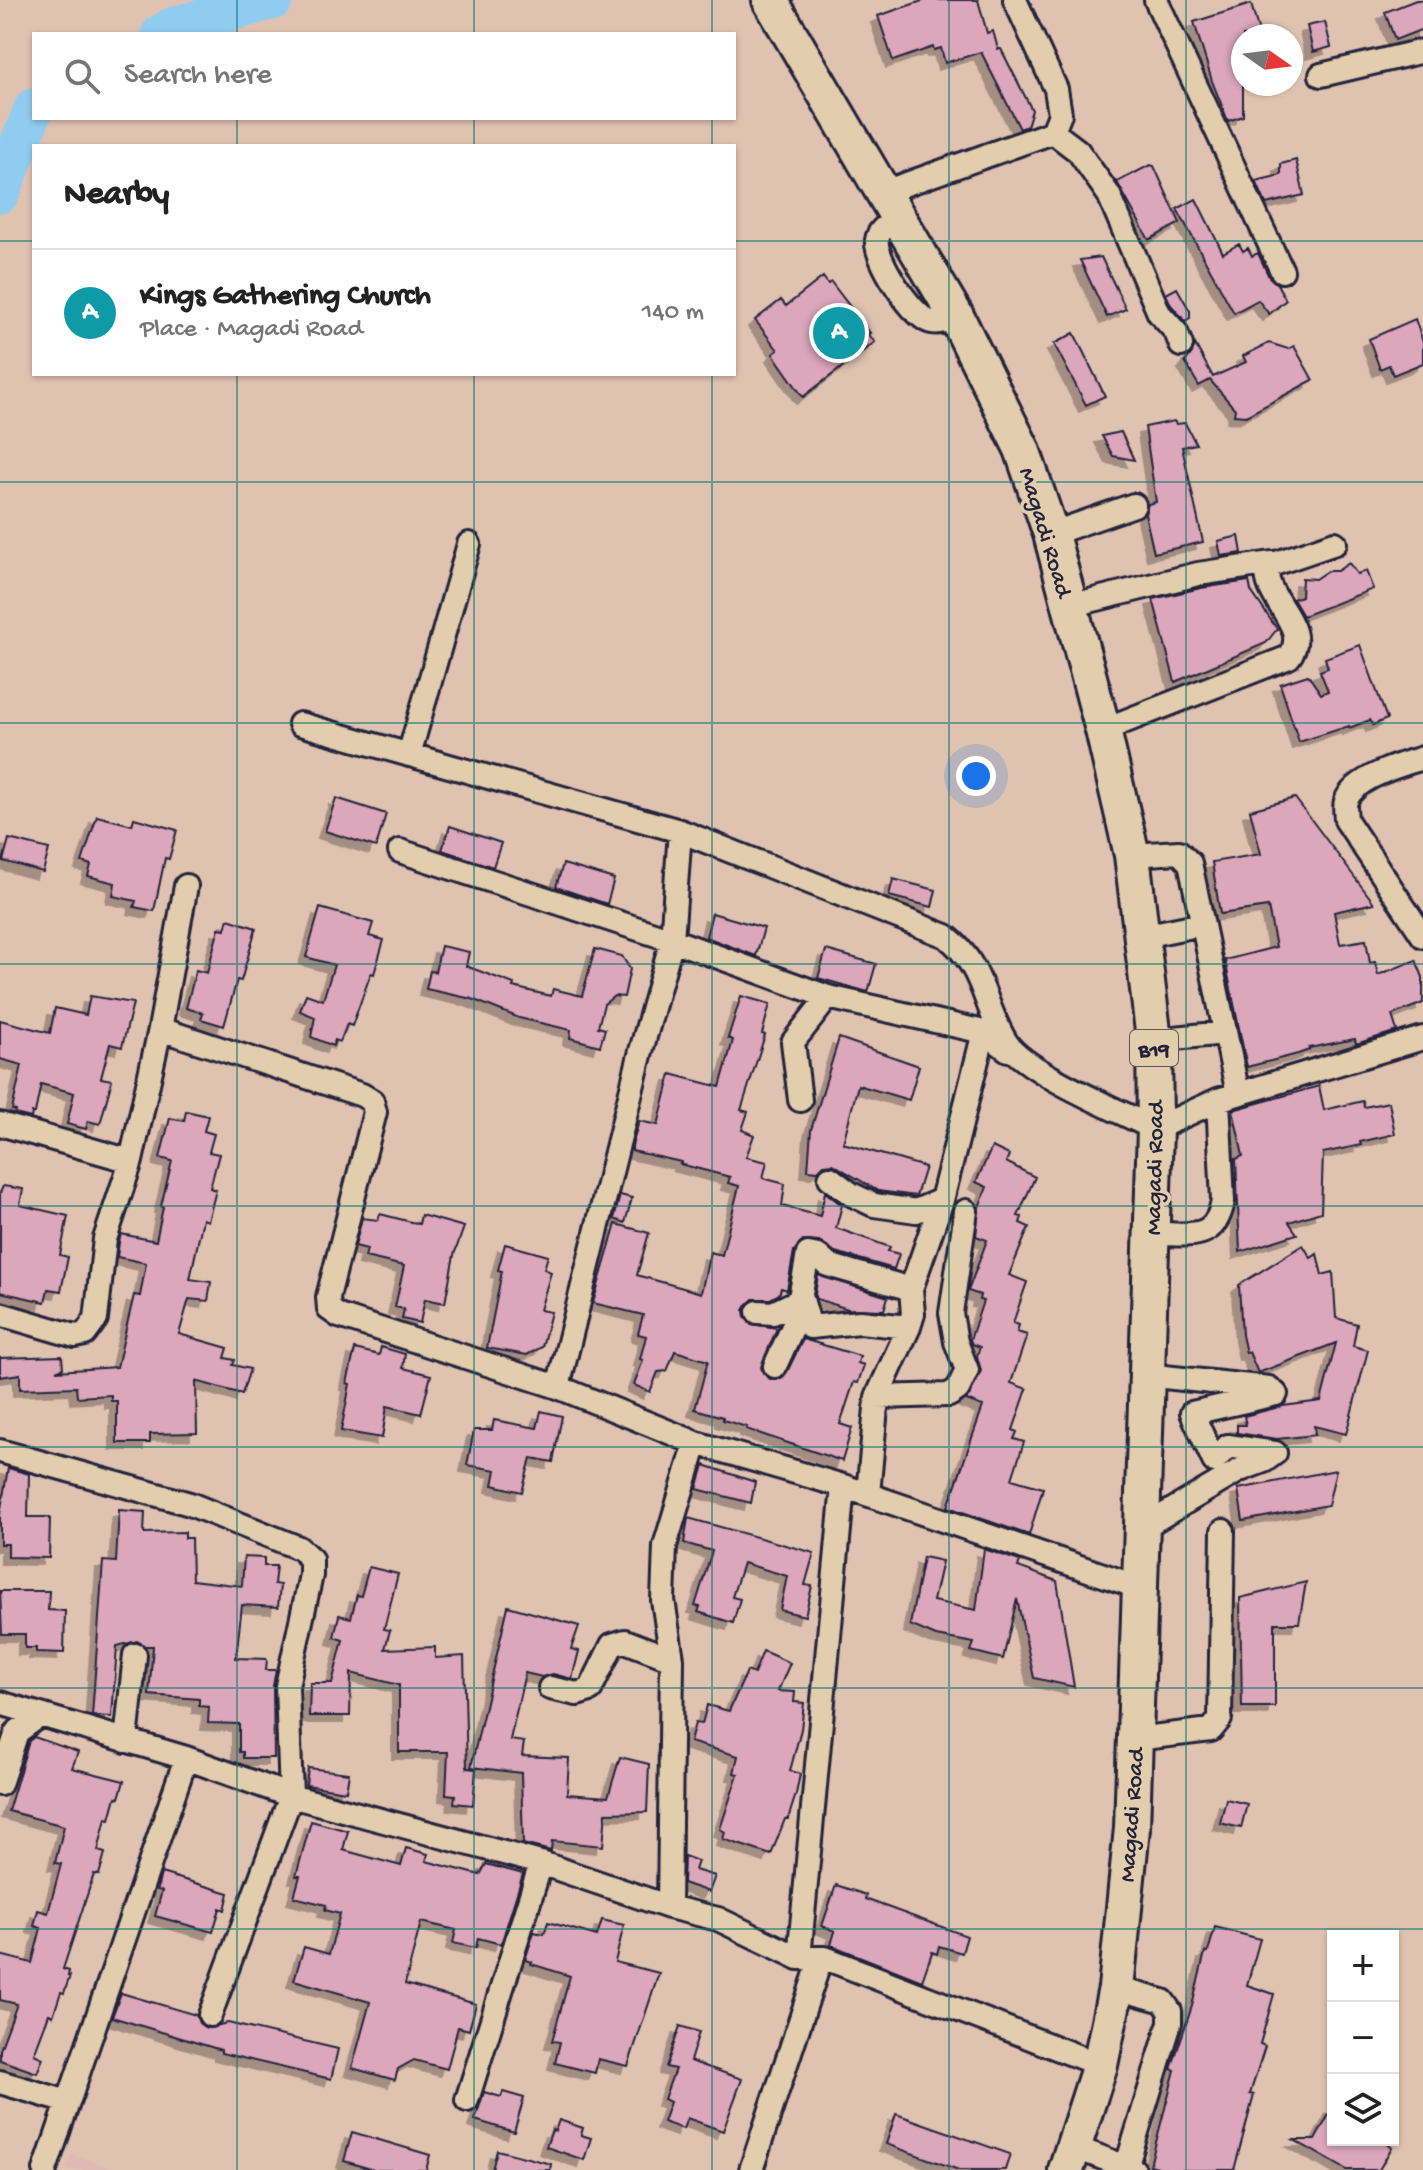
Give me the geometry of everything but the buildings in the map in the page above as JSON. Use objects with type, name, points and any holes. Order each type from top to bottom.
[{"type":"highway","name":"Magadi Road","points":[[770,0],[956,316],[1022,449],[1051,534],[1103,730],[1132,855],[1154,1040],[1155,1129],[1132,1828],[1116,1988],[1100,2065],[1070,2158]]},
{"type":"street","points":[[891,205],[1053,132],[1060,114],[1056,89],[1015,0]]},
{"type":"street","points":[[1156,0],[1282,271]]},
{"type":"street","points":[[1321,75],[1423,51]]},
{"type":"street","points":[[1053,132],[1078,151],[1109,195],[1159,313],[1176,332],[1181,345]]},
{"type":"street","points":[[1051,534],[1134,505]]},
{"type":"street","points":[[1069,606],[1198,574],[1272,563],[1335,543]]},
{"type":"street","points":[[409,755],[469,544]]},
{"type":"street","points":[[1103,730],[1289,657],[1294,651],[1296,635],[1267,580],[1267,571],[1272,563]]},
{"type":"street","points":[[300,724],[680,831],[946,936],[963,949],[975,968],[1005,1041],[1016,1056]]},
{"type":"street","points":[[1423,758],[1386,769],[1356,788],[1346,800],[1346,820],[1423,936]]},
{"type":"street","points":[[558,1387],[641,1051],[672,940],[680,831]]},
{"type":"street","points":[[400,851],[672,940],[828,997],[984,1032],[1043,1073],[1155,1129],[1228,1097],[1423,1038]]},
{"type":"street","points":[[1132,855],[1179,852],[1190,863],[1225,1033],[1228,1097],[1220,1217],[1213,1228],[1200,1233],[1151,1234]]},
{"type":"street","points":[[0,1314],[75,1336],[85,1334],[96,1319],[105,1239],[131,1161],[160,1029],[186,886]]},
{"type":"street","points":[[1143,936],[1202,924]]},
{"type":"street","points":[[800,1100],[793,1042],[828,997]]},
{"type":"street","points":[[160,1029],[362,1095],[372,1101],[375,1112],[328,1297],[329,1309],[339,1316],[558,1387],[696,1443],[868,1494],[1141,1588]]},
{"type":"street","points":[[868,1494],[877,1397],[911,1320],[911,1289],[942,1200],[984,1032]]},
{"type":"street","points":[[1154,1040],[1225,1033]]},
{"type":"street","points":[[0,1124],[131,1161]]},
{"type":"street","points":[[830,1178],[851,1194],[874,1205],[916,1211],[942,1200]]},
{"type":"street","points":[[877,1397],[949,1395],[958,1389],[967,1370],[956,1342],[951,1313],[966,1211]]},
{"type":"street","points":[[775,1366],[796,1320],[808,1254],[818,1256],[828,1265],[911,1289]]},
{"type":"street","points":[[758,1312],[773,1313],[802,1299]]},
{"type":"street","points":[[802,1299],[810,1327],[911,1320],[951,1313]]},
{"type":"street","points":[[1142,1528],[1226,1477],[1275,1453],[1228,1446],[1214,1461],[1192,1413],[1276,1394],[1269,1388],[1145,1375]]},
{"type":"street","points":[[669,1907],[672,1659],[663,1600],[665,1546],[696,1443]]},
{"type":"street","points":[[0,1451],[190,1504],[299,1548],[311,1559],[311,1575],[287,1686],[291,1796],[210,2015]]},
{"type":"street","points":[[799,1958],[843,1486]]},
{"type":"street","points":[[1135,1739],[1211,1730],[1220,1719],[1223,1531]]},
{"type":"street","points":[[550,1688],[577,1694],[590,1690],[612,1645],[618,1642],[625,1641],[672,1659]]},
{"type":"street","points":[[126,1741],[135,1655]]},
{"type":"street","points":[[0,1703],[186,1758],[291,1796],[541,1863],[669,1907],[718,1919],[799,1958],[821,1958],[1100,2065]]},
{"type":"street","points":[[0,1784],[17,1732],[39,1716]]},
{"type":"street","points":[[45,2170],[186,1758]]},
{"type":"street","points":[[467,2100],[541,1863]]},
{"type":"street","points":[[751,2170],[821,1958]]},
{"type":"street","points":[[1070,2158],[1130,2169],[1170,2023],[1170,2011],[1163,2001],[1116,1988]]},
{"type":"street","points":[[0,2082],[68,2102]]},
{"type":"shaded area","points":[[71,2154],[118,2170],[66,2170]]},
{"type":"waterway","points":[[164,32],[175,26],[273,0]]},
{"type":"waterway","points":[[0,193],[32,113]]},
{"type":"place","name":"Kings Gathering Church","points":[[839,333]]}]
